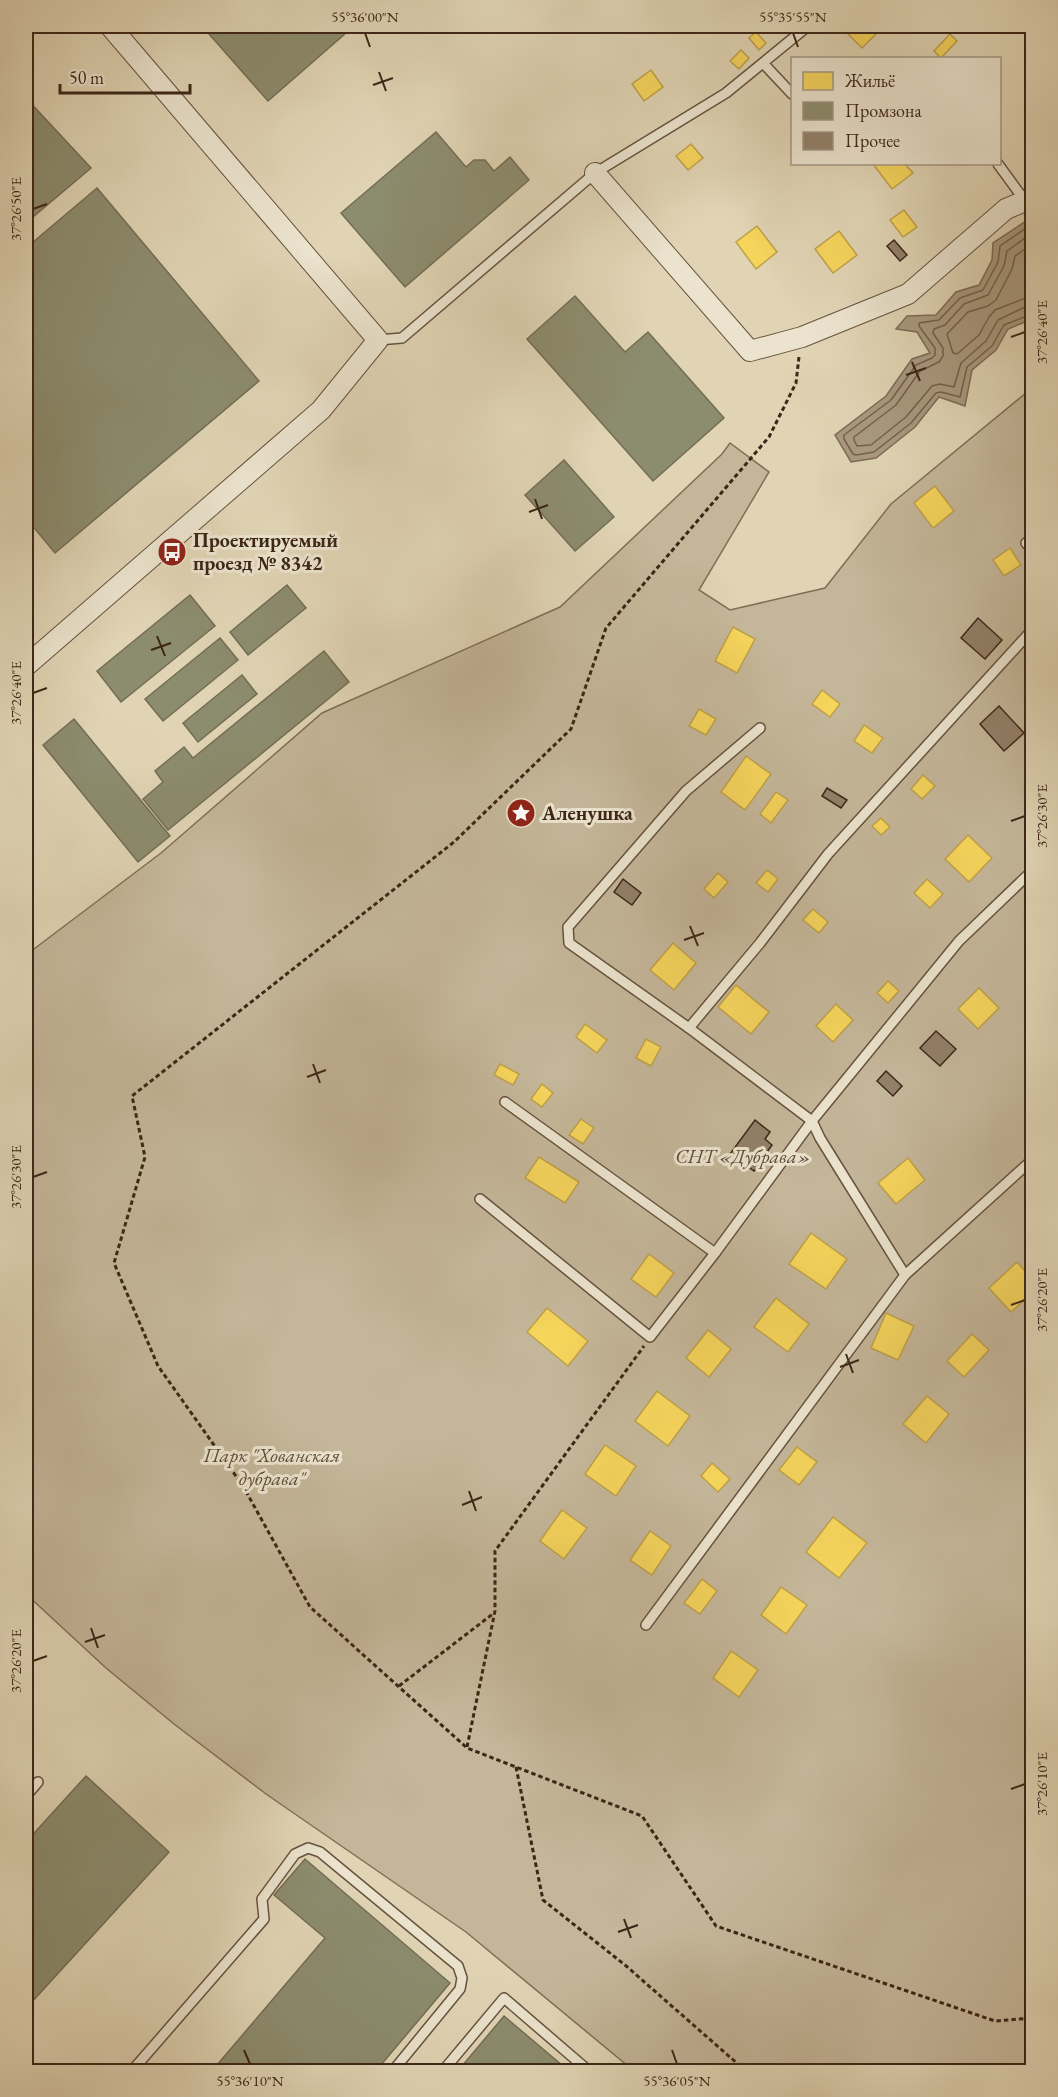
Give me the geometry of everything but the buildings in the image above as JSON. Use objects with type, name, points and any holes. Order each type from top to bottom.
[{"type":"street","points":[[26,666],[321,410],[378,340],[110,26]]},
{"type":"street","points":[[595,173],[750,351],[802,338],[908,294],[1006,209],[1029,201]]},
{"type":"lane","points":[[378,340],[402,338],[595,173],[726,93],[808,26]]},
{"type":"lane","points":[[764,64],[791,93]]},
{"type":"lane","points":[[999,165],[1029,201]]},
{"type":"lane","points":[[689,1028],[760,943],[828,854],[1032,630]]},
{"type":"lane","points":[[760,728],[686,791],[568,927],[569,943],[689,1028],[812,1120],[820,1138],[905,1275]]},
{"type":"lane","points":[[480,1199],[650,1337],[715,1253],[812,1120],[959,940],[1032,871]]},
{"type":"lane","points":[[505,1102],[715,1253]]},
{"type":"lane","points":[[645,1625],[905,1275],[1032,1160]]},
{"type":"lane","points":[[26,1796],[38,1782]]},
{"type":"lane","points":[[131,2072],[264,1919],[262,1899],[295,1854],[308,1848],[320,1852],[458,1966],[462,1978],[460,1989],[392,2072]]},
{"type":"lane","points":[[442,2072],[504,1998],[590,2072]]},
{"type":"path","points":[[802,338],[796,383],[770,437],[606,628],[571,729],[454,842],[132,1096],[145,1157],[114,1263],[158,1366],[243,1486],[310,1607],[467,1748],[642,1816],[716,1926],[994,2021],[1032,2018]]},
{"type":"path","points":[[467,1748],[495,1611],[495,1551],[650,1337]]},
{"type":"path","points":[[399,1686],[495,1611]]},
{"type":"path","points":[[516,1767],[543,1900],[625,1965],[747,2072]]},
{"type":"green space","points":[[1032,388],[1032,2071],[634,2071],[466,1932],[266,1794],[174,1724],[106,1668],[26,1594],[26,955],[161,853],[322,713],[560,607],[722,454],[730,443],[769,472],[699,590],[730,610],[825,588],[891,504]]},
{"type":"water","points":[[1032,217],[1032,319],[1008,329],[996,350],[972,370],[965,406],[939,397],[915,427],[876,458],[851,462],[835,435],[886,396],[912,359],[930,353],[917,332],[896,329],[907,316],[936,315],[956,292],[979,285],[992,260],[993,243]]},
{"type":"place","name":"Проектируемый проезд № 8342","points":[[172,552]]},
{"type":"place","name":"Аленушка","points":[[521,813]]},
{"type":"park label","name":"СНТ «Дубрава»","points":[[743,1156]]},
{"type":"park label","name":"Парк \"Хованская дубрава\"","points":[[272,1466]]}]
